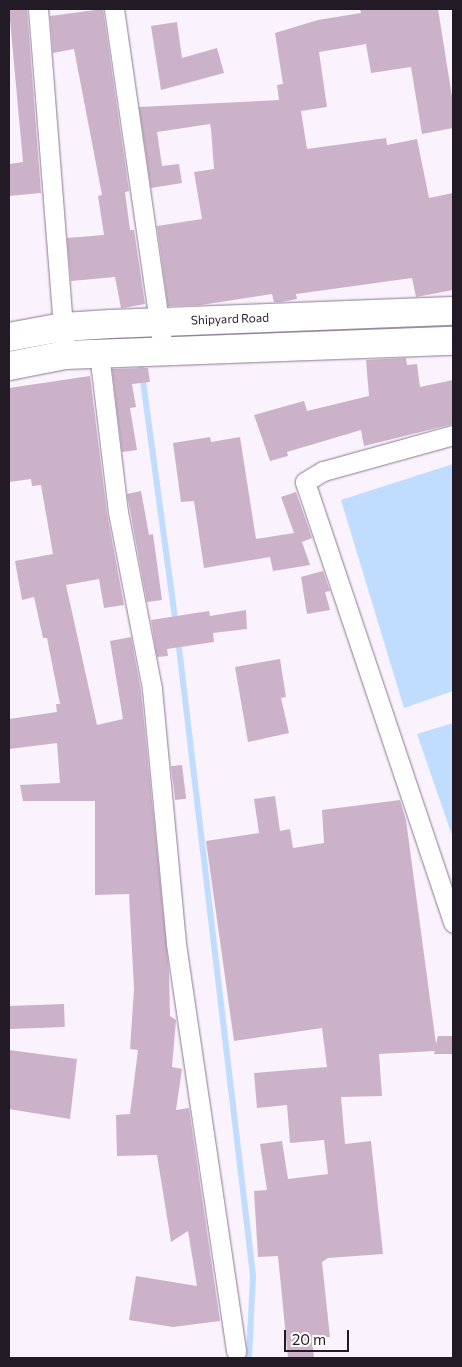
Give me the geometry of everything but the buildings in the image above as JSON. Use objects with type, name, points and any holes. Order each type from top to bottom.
[{"type":"main road","name":"Shipyard Road","points":[[9,337],[63,327],[160,321],[453,310]]},
{"type":"main road","points":[[9,366],[65,355],[99,353],[453,341]]},
{"type":"street","points":[[38,9],[65,355]]},
{"type":"street","points":[[114,9],[163,350]]},
{"type":"street","points":[[99,353],[118,512],[152,689],[176,944],[236,1352]]},
{"type":"street","points":[[453,435],[324,471],[305,482],[453,923]]},
{"type":"water","points":[[453,464],[453,691],[404,708],[341,500]]},
{"type":"water","points":[[453,723],[453,838],[417,734]]},
{"type":"waterway","points":[[140,359],[176,624]]},
{"type":"waterway","points":[[178,639],[253,1276],[249,1358]]}]
